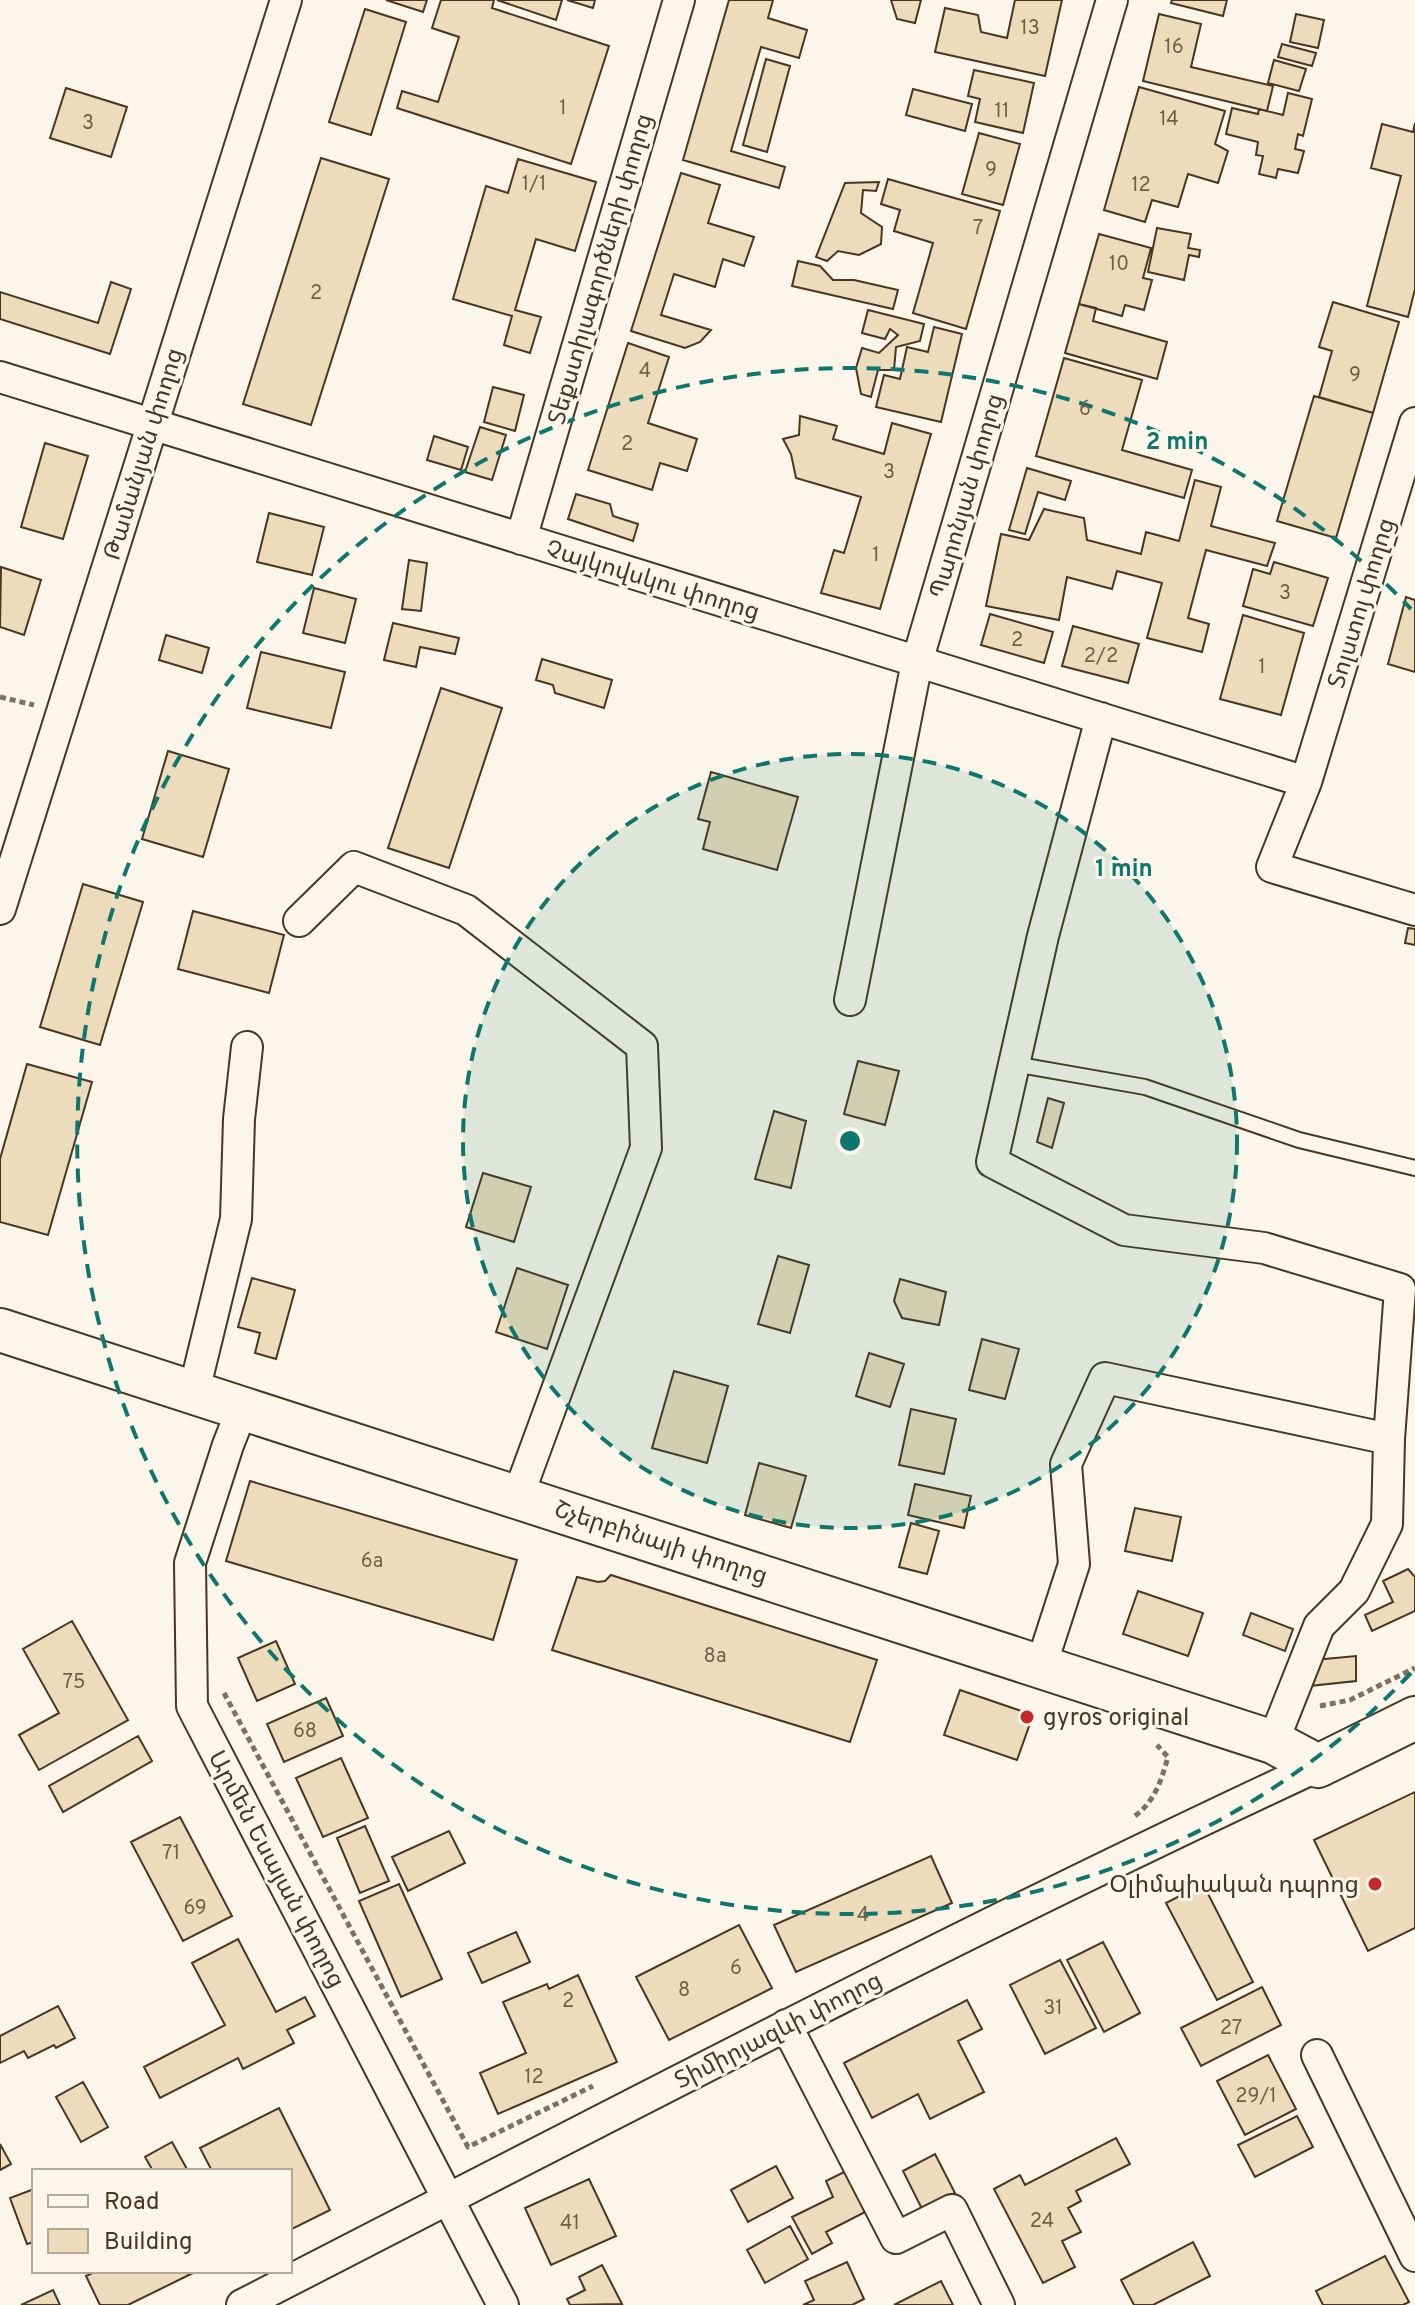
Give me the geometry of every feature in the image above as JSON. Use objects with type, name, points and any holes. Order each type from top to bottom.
[{"type":"street","name":"Թամանյան փողոց","points":[[0,909],[286,0]]},
{"type":"street","name":"Տեքստիլագործների փողոց","points":[[521,539],[679,0]]},
{"type":"street","name":"Պարոնյան փողոց","points":[[850,1000],[917,662],[1112,0]]},
{"type":"street","name":"Չայկովսկու փողոց","points":[[0,377],[1306,782]]},
{"type":"street","name":"Տոլստոյ փողոց","points":[[1415,423],[1306,782],[1272,867],[1415,910]]},
{"type":"street","points":[[1101,718],[1043,936],[992,1162],[1124,1230],[1264,1248],[1407,1278],[1389,1439],[1387,1524],[1354,1591],[1319,1626],[1273,1742]]},
{"type":"street","points":[[299,921],[354,867],[466,910],[642,1046],[646,1148],[518,1496]]},
{"type":"street","points":[[194,1391],[236,1219],[239,1119],[247,1047]]},
{"type":"street","name":"Շչերբինայի փողոց","points":[[0,1330],[1273,1742],[1318,1766]]},
{"type":"street","points":[[1041,1666],[1074,1564],[1066,1464],[1105,1378],[1389,1439]]},
{"type":"street","name":"Արմեն Եսայան փողոց","points":[[243,1407],[190,1563],[192,1706],[503,2305]]},
{"type":"street","points":[[1318,1766],[1415,1718]]},
{"type":"street","name":"Տիմիրյազևի փողոց","points":[[242,2305],[786,2025],[1197,1822],[1318,1766]]},
{"type":"street","points":[[786,2025],[896,2238],[952,2210],[999,2305]]},
{"type":"street","points":[[1317,2055],[1415,2256]]},
{"type":"lane","points":[[1014,1064],[1145,1087],[1299,1140],[1415,1168]]},
{"type":"path","points":[[220,1686],[468,2147],[596,2084]]},
{"type":"path","points":[[1129,1820],[1149,1805],[1162,1780]]},
{"type":"building","points":[[386,0],[427,0],[423,12]]},
{"type":"building","points":[[441,0],[494,0],[492,8],[609,46],[571,164],[397,108],[402,91],[438,102],[459,37],[432,28]]},
{"type":"building","points":[[497,0],[562,0],[556,20]]},
{"type":"building","points":[[567,0],[595,0],[593,8]]},
{"type":"building","points":[[729,0],[773,0],[768,18],[807,30],[799,58],[761,47],[731,151],[785,167],[779,188],[683,160]]},
{"type":"building","points":[[891,0],[921,0],[915,23],[897,19]]},
{"type":"building","points":[[1015,0],[1062,0],[1045,76],[935,52],[945,8],[978,15],[981,32],[1007,38]]},
{"type":"building","points":[[1172,0],[1227,0],[1223,16],[1171,3]]},
{"type":"building","points":[[365,9],[406,22],[371,135],[329,122]]},
{"type":"building","points":[[1159,14],[1201,24],[1191,67],[1273,86],[1267,111],[1143,81]]},
{"type":"building","points":[[1296,14],[1324,20],[1318,48],[1290,42]]},
{"type":"building","points":[[1282,44],[1316,53],[1312,66],[1278,57]]},
{"type":"building","points":[[766,59],[790,66],[767,152],[743,145]]},
{"type":"building","points":[[1274,60],[1306,69],[1299,91],[1268,83]]},
{"type":"building","points":[[974,70],[1034,83],[1023,133],[975,122],[980,99],[968,96]]},
{"type":"building","points":[[1139,87],[1225,111],[1215,144],[1228,151],[1218,183],[1188,174],[1178,207],[1152,200],[1145,222],[1104,210]]},
{"type":"building","points":[[66,88],[127,107],[111,157],[50,138]]},
{"type":"building","points":[[913,89],[972,104],[965,131],[906,115]]},
{"type":"building","points":[[1288,93],[1312,99],[1303,136],[1298,134],[1295,149],[1304,151],[1298,173],[1278,169],[1276,178],[1259,174],[1263,156],[1256,155],[1258,142],[1226,134],[1232,108],[1258,114],[1259,109],[1283,115]]},
{"type":"building","points":[[1415,123],[1415,289],[1408,317],[1367,306],[1401,176],[1371,168],[1382,124],[1413,132]]},
{"type":"building","points":[[979,133],[1020,144],[1003,205],[962,194]]},
{"type":"building","points":[[321,158],[389,179],[311,425],[243,404]]},
{"type":"building","points":[[518,159],[596,182],[575,251],[536,239],[515,310],[541,317],[530,353],[504,345],[512,316],[453,299],[486,186],[508,193]]},
{"type":"building","points":[[681,173],[720,185],[708,223],[754,237],[744,266],[723,259],[715,287],[674,274],[661,315],[711,330],[700,342],[685,348],[631,331]]},
{"type":"building","points":[[888,179],[1000,211],[966,329],[913,313],[933,243],[894,231],[900,210],[881,204]]},
{"type":"building","points":[[879,182],[876,191],[863,190],[861,213],[882,227],[881,244],[859,255],[838,251],[827,261],[816,257],[845,183]]},
{"type":"building","points":[[1157,228],[1191,234],[1188,248],[1200,250],[1199,257],[1189,255],[1184,280],[1148,272]]},
{"type":"building","points":[[1099,234],[1151,248],[1143,278],[1152,280],[1144,310],[1125,305],[1122,316],[1079,304]]},
{"type":"building","points":[[798,261],[820,266],[833,280],[854,280],[898,290],[893,309],[792,286]]},
{"type":"building","points":[[111,282],[131,289],[110,354],[0,319],[0,292],[98,323]]},
{"type":"building","points":[[1333,302],[1399,322],[1373,413],[1319,397],[1332,351],[1319,347]]},
{"type":"building","points":[[1079,304],[1096,308],[1093,321],[1167,342],[1157,379],[1065,353]]},
{"type":"building","points":[[868,310],[924,324],[920,341],[896,347],[894,370],[878,370],[871,397],[861,394],[856,368],[862,348],[879,353],[898,335],[890,329],[885,339],[862,333]]},
{"type":"building","points":[[934,327],[962,334],[941,422],[876,407],[884,375],[900,379],[907,347],[928,352]]},
{"type":"building","points":[[628,343],[669,357],[648,423],[697,439],[687,471],[660,463],[652,490],[588,470]]},
{"type":"building","points":[[1064,358],[1142,380],[1122,450],[1192,470],[1184,498],[1036,456]]},
{"type":"building","points":[[493,387],[524,395],[515,431],[484,422]]},
{"type":"building","points":[[1314,396],[1373,413],[1336,538],[1277,521]]},
{"type":"building","points":[[800,416],[837,426],[833,439],[884,454],[892,423],[931,434],[880,609],[821,593],[834,550],[844,553],[861,497],[796,478],[791,454],[783,439],[799,435]]},
{"type":"building","points":[[480,427],[506,435],[492,480],[465,472]]},
{"type":"building","points":[[434,436],[468,447],[461,470],[427,460]]},
{"type":"building","points":[[45,443],[88,456],[63,539],[21,527]]},
{"type":"building","points":[[1027,468],[1071,481],[1065,500],[1038,492],[1025,534],[1009,530]]},
{"type":"building","points":[[1195,480],[1221,487],[1211,526],[1275,543],[1267,566],[1206,550],[1188,618],[1209,624],[1202,652],[1147,638],[1162,583],[1117,571],[1112,589],[1067,577],[1059,620],[986,606],[1001,534],[1029,540],[1044,509],[1084,518],[1087,540],[1141,554],[1146,532],[1179,541]]},
{"type":"building","points":[[576,494],[610,504],[613,516],[638,524],[633,541],[568,519]]},
{"type":"building","points":[[269,513],[324,527],[312,575],[257,562]]},
{"type":"building","points":[[409,560],[427,563],[421,611],[402,609]]},
{"type":"building","points":[[1274,562],[1328,578],[1313,626],[1243,606],[1253,569],[1270,574]]},
{"type":"building","points":[[1,567],[41,580],[24,635],[0,627]]},
{"type":"building","points":[[314,588],[356,599],[345,643],[303,633]]},
{"type":"building","points":[[1406,597],[1415,600],[1415,672],[1388,664]]},
{"type":"building","points":[[990,614],[1053,632],[1044,663],[981,645]]},
{"type":"building","points":[[1243,615],[1304,633],[1281,715],[1220,699]]},
{"type":"building","points":[[393,623],[459,638],[455,654],[420,647],[416,667],[384,660]]},
{"type":"building","points":[[1073,626],[1139,644],[1128,683],[1062,666]]},
{"type":"building","points":[[166,635],[209,648],[202,673],[159,660]]},
{"type":"building","points":[[261,652],[345,672],[331,728],[247,708]]},
{"type":"building","points":[[542,659],[612,680],[604,708],[555,693],[553,685],[536,680]]},
{"type":"building","points":[[441,688],[502,708],[449,868],[388,848]]},
{"type":"building","points":[[168,751],[229,769],[203,857],[142,839]]},
{"type":"building","points":[[711,772],[798,797],[777,870],[703,849],[710,822],[698,819]]},
{"type":"building","points":[[83,884],[143,902],[100,1045],[40,1027]]},
{"type":"building","points":[[193,911],[284,935],[269,993],[178,969]]},
{"type":"building","points":[[1408,928],[1415,929],[1415,945],[1405,943]]},
{"type":"building","points":[[858,1061],[899,1071],[885,1125],[844,1114]]},
{"type":"building","points":[[27,1064],[92,1082],[48,1235],[0,1222],[0,1159]]},
{"type":"building","points":[[1048,1098],[1064,1103],[1052,1148],[1037,1142]]},
{"type":"building","points":[[774,1111],[806,1121],[791,1188],[755,1179]]},
{"type":"building","points":[[483,1173],[531,1187],[514,1242],[466,1227]]},
{"type":"building","points":[[778,1256],[809,1265],[790,1333],[758,1324]]},
{"type":"building","points":[[517,1268],[568,1285],[547,1349],[496,1332]]},
{"type":"building","points":[[252,1278],[295,1290],[276,1359],[255,1353],[260,1333],[238,1327]]},
{"type":"building","points":[[900,1279],[946,1292],[939,1325],[902,1318],[894,1301]]},
{"type":"building","points":[[982,1339],[1019,1349],[1005,1399],[969,1390]]},
{"type":"building","points":[[869,1353],[904,1364],[890,1407],[856,1396]]},
{"type":"building","points":[[674,1371],[728,1386],[707,1463],[652,1448]]},
{"type":"building","points":[[911,1409],[956,1419],[944,1474],[899,1465]]},
{"type":"building","points":[[759,1463],[806,1476],[791,1528],[745,1515]]},
{"type":"building","points":[[250,1481],[517,1560],[493,1640],[226,1561]]},
{"type":"building","points":[[915,1484],[971,1496],[964,1528],[908,1515]]},
{"type":"building","points":[[1135,1508],[1181,1517],[1172,1561],[1125,1551]]},
{"type":"building","points":[[911,1523],[939,1531],[927,1574],[899,1567]]},
{"type":"building","points":[[1408,1569],[1415,1577],[1415,1611],[1372,1631],[1365,1615],[1393,1602],[1383,1581]]},
{"type":"building","points":[[611,1575],[877,1660],[850,1742],[552,1650],[577,1577],[598,1582],[605,1581]]},
{"type":"building","points":[[1138,1591],[1203,1613],[1188,1656],[1123,1634]]},
{"type":"building","points":[[1251,1613],[1293,1629],[1285,1651],[1243,1635]]},
{"type":"building","points":[[72,1621],[128,1720],[39,1770],[19,1735],[59,1713],[23,1649]]},
{"type":"building","points":[[276,1641],[295,1684],[257,1701],[238,1658]]},
{"type":"building","points":[[1356,1656],[1356,1681],[1309,1686],[1314,1660]]},
{"type":"building","points":[[960,1690],[1033,1715],[1017,1760],[944,1735]]},
{"type":"building","points":[[326,1698],[343,1736],[284,1762],[267,1724]]},
{"type":"building","points":[[138,1736],[152,1761],[63,1812],[49,1786]]},
{"type":"building","points":[[341,1758],[368,1818],[323,1837],[296,1778]]},
{"type":"building","name":"Օլիմպիական դպրոց","points":[[1415,1792],[1415,1928],[1368,1951],[1314,1840]]},
{"type":"building","points":[[180,1817],[232,1916],[183,1941],[131,1842]]},
{"type":"building","points":[[365,1826],[389,1881],[360,1893],[337,1838]]},
{"type":"building","points":[[449,1831],[465,1863],[408,1891],[392,1857]]},
{"type":"building","points":[[931,1856],[952,1903],[796,1972],[774,1925]]},
{"type":"building","points":[[399,1884],[442,1979],[401,1997],[359,1901]]},
{"type":"building","points":[[1203,1884],[1253,1982],[1217,2000],[1166,1903]]},
{"type":"building","points":[[739,1925],[772,1988],[669,2040],[636,1977]]},
{"type":"building","points":[[516,1932],[530,1962],[482,1983],[468,1953]]},
{"type":"building","points":[[238,1939],[276,2012],[305,1997],[315,2016],[287,2030],[294,2043],[243,2069],[238,2058],[160,2098],[144,2067],[225,2025],[192,1963]]},
{"type":"building","points":[[1103,1942],[1140,2013],[1104,2032],[1067,1960]]},
{"type":"building","points":[[1060,1960],[1096,2028],[1045,2054],[1010,1985]]},
{"type":"building","points":[[578,1975],[617,2062],[498,2114],[480,2073],[526,2053],[503,2002],[547,1984],[549,1989]]},
{"type":"building","points":[[1262,1987],[1281,2025],[1201,2066],[1181,2028]]},
{"type":"building","points":[[967,2000],[982,2029],[958,2041],[984,2092],[930,2119],[918,2094],[872,2118],[844,2063]]},
{"type":"building","points":[[58,2006],[75,2038],[28,2058],[24,2051],[0,2063],[0,2036]]},
{"type":"building","points":[[1268,2055],[1296,2109],[1245,2135],[1217,2081]]},
{"type":"building","points":[[83,2082],[108,2127],[81,2142],[56,2097]]},
{"type":"building","points":[[279,2108],[330,2210],[292,2229],[292,2169],[211,2169],[200,2148]]},
{"type":"building","points":[[1297,2116],[1313,2147],[1255,2177],[1238,2145]]},
{"type":"building","points":[[1116,2138],[1130,2164],[1076,2191],[1081,2201],[1068,2208],[1081,2232],[1062,2241],[1075,2267],[1043,2283],[994,2189],[1020,2175],[1025,2185]]},
{"type":"building","points":[[172,2142],[187,2169],[152,2169],[145,2157]]},
{"type":"building","points":[[0,2144],[11,2164],[0,2170]]},
{"type":"building","points":[[935,2154],[955,2193],[922,2209],[903,2171]]},
{"type":"building","points":[[776,2166],[793,2198],[748,2222],[731,2190]]},
{"type":"building","points":[[848,2170],[869,2210],[826,2232],[832,2243],[812,2254],[792,2217],[833,2197],[826,2181]]},
{"type":"building","points":[[589,2179],[616,2236],[551,2265],[525,2208]]},
{"type":"building","points":[[32,2190],[32,2243],[27,2244],[10,2198]]},
{"type":"building","points":[[790,2226],[808,2259],[765,2283],[747,2250]]},
{"type":"building","points":[[1193,2242],[1210,2276],[1153,2305],[1134,2305],[1121,2280]]},
{"type":"building","points":[[1385,2256],[1409,2302],[1403,2305],[1323,2305],[1316,2291]]},
{"type":"building","points":[[847,2262],[864,2299],[852,2305],[803,2305],[814,2300],[805,2281]]},
{"type":"building","points":[[602,2265],[622,2304],[570,2305],[567,2299],[585,2290],[579,2277]]},
{"type":"building","points":[[93,2273],[193,2273],[128,2305],[100,2305],[86,2276]]},
{"type":"building","points":[[941,2281],[953,2305],[894,2305]]},
{"type":"building","points":[[53,2290],[60,2305],[21,2305]]},
{"type":"place","name":"gyros original","points":[[1027,1717]]},
{"type":"place","name":"Օլիմպիական դպրոց","points":[[1375,1884]]}]
